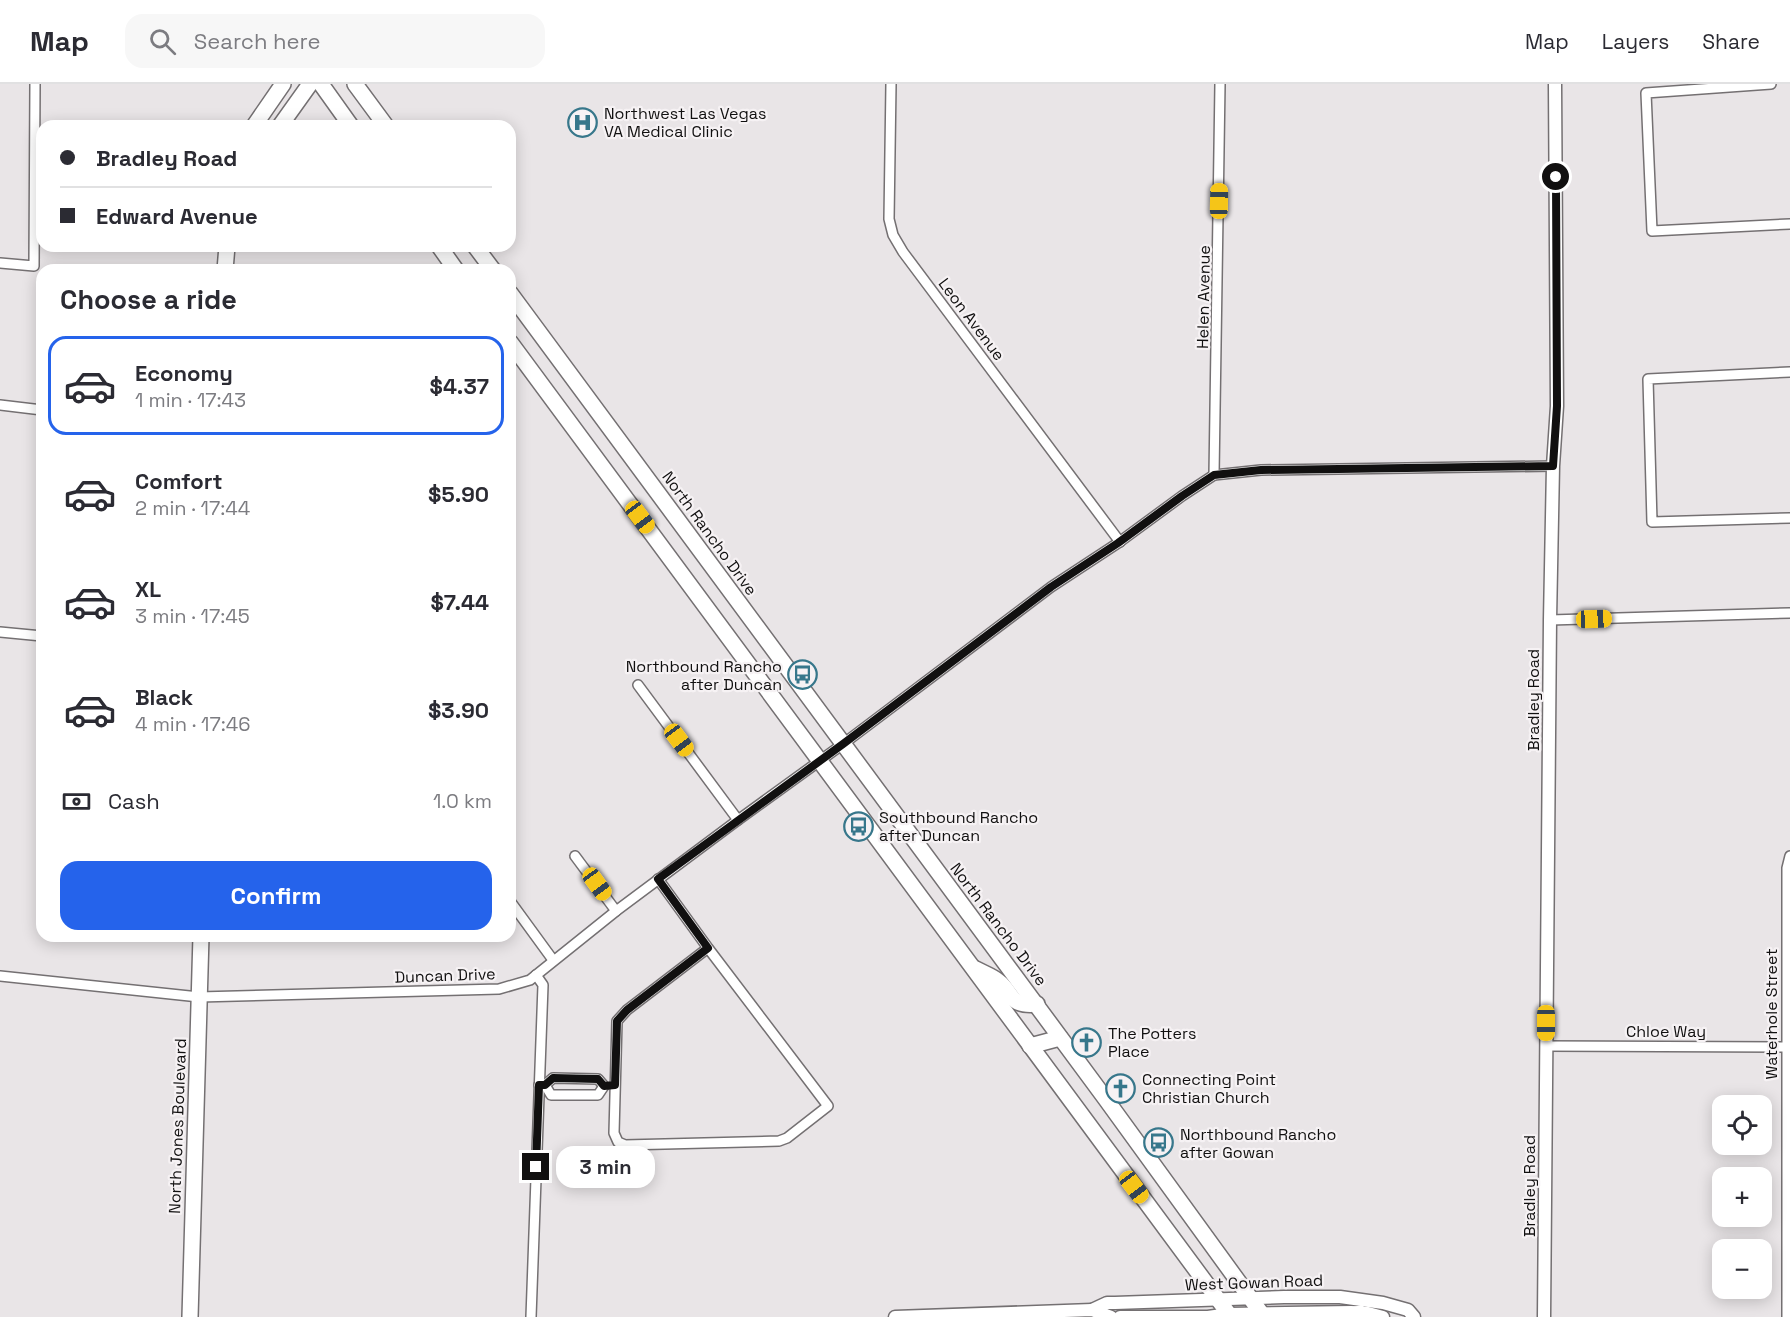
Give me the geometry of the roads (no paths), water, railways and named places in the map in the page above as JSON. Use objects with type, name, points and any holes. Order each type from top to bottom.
[{"type":"main road","points":[[258,120],[283,84]]},
{"type":"main road","points":[[284,120],[310,84]]},
{"type":"main road","points":[[321,84],[347,120]]},
{"type":"main road","points":[[355,84],[382,120]]},
{"type":"main road","name":"North Rancho Drive","points":[[516,301],[1119,1116],[1263,1316]]},
{"type":"main road","points":[[516,350],[1230,1316]]},
{"type":"main road","name":"North Jones Boulevard","points":[[189,1317],[201,942]]},
{"type":"main road","points":[[971,967],[999,982],[1019,1003],[1036,1004]]},
{"type":"main road","points":[[1030,1046],[1060,1038]]},
{"type":"main road","points":[[1341,1317],[1360,1313]]},
{"type":"street","points":[[0,263],[34,266],[35,84]]},
{"type":"street","name":"Leon Avenue","points":[[891,84],[889,219],[892,235],[1120,542]]},
{"type":"street","name":"Helen Avenue","points":[[1214,475],[1220,84]]},
{"type":"street","name":"Bradley Road","points":[[1544,1317],[1550,620],[1553,466],[1557,406],[1555,84]]},
{"type":"street","points":[[1772,84],[1646,93],[1652,231],[1790,224]]},
{"type":"street","points":[[1790,372],[1648,378],[1652,522],[1790,518]]},
{"type":"street","points":[[0,405],[36,409]]},
{"type":"street","name":"Duncan Drive","points":[[0,976],[199,997],[499,989],[530,980],[658,879],[843,744],[1051,587],[1120,542],[1214,475],[1261,470],[1553,466]]},
{"type":"street","points":[[1550,620],[1790,613]]},
{"type":"street","points":[[0,632],[36,635]]},
{"type":"street","points":[[638,685],[738,820]]},
{"type":"street","points":[[575,856],[616,911]]},
{"type":"street","name":"Waterhole Street","points":[[1786,1317],[1787,868],[1790,856]]},
{"type":"street","points":[[658,879],[828,1106],[787,1138],[778,1140],[625,1145],[618,1142],[614,1133],[617,1021],[627,1010],[708,948]]},
{"type":"street","points":[[516,909],[553,960]]},
{"type":"street","points":[[531,1317],[542,1085],[543,985],[536,975]]},
{"type":"street","name":"Chloe Way","points":[[1546,1046],[1786,1047]]},
{"type":"street","points":[[542,1085],[553,1078],[598,1079],[604,1086]]},
{"type":"street","points":[[542,1085],[551,1095],[598,1095],[604,1086]]},
{"type":"street","points":[[604,1086],[615,1085]]},
{"type":"street","name":"West Gowan Road","points":[[895,1317],[1092,1310],[1107,1303],[1340,1297],[1383,1303],[1408,1310],[1414,1317]]},
{"type":"street","name":"West Gowan Road","points":[[1092,1310],[1111,1317]]},
{"type":"street","name":"West Gowan Road","points":[[1120,1317],[1360,1313],[1383,1317]]},
{"type":"place","name":"Northwest Las Vegas VA Medical Clinic","points":[[583,122]]},
{"type":"place","name":"Northbound Rancho after Duncan","points":[[803,675]]},
{"type":"place","name":"Southbound Rancho after Duncan","points":[[858,826]]},
{"type":"place","name":"The Potters Place","points":[[1087,1042]]},
{"type":"place","name":"Connecting Point Christian Church","points":[[1121,1088]]},
{"type":"place","name":"Northbound Rancho after Gowan","points":[[1159,1143]]}]
